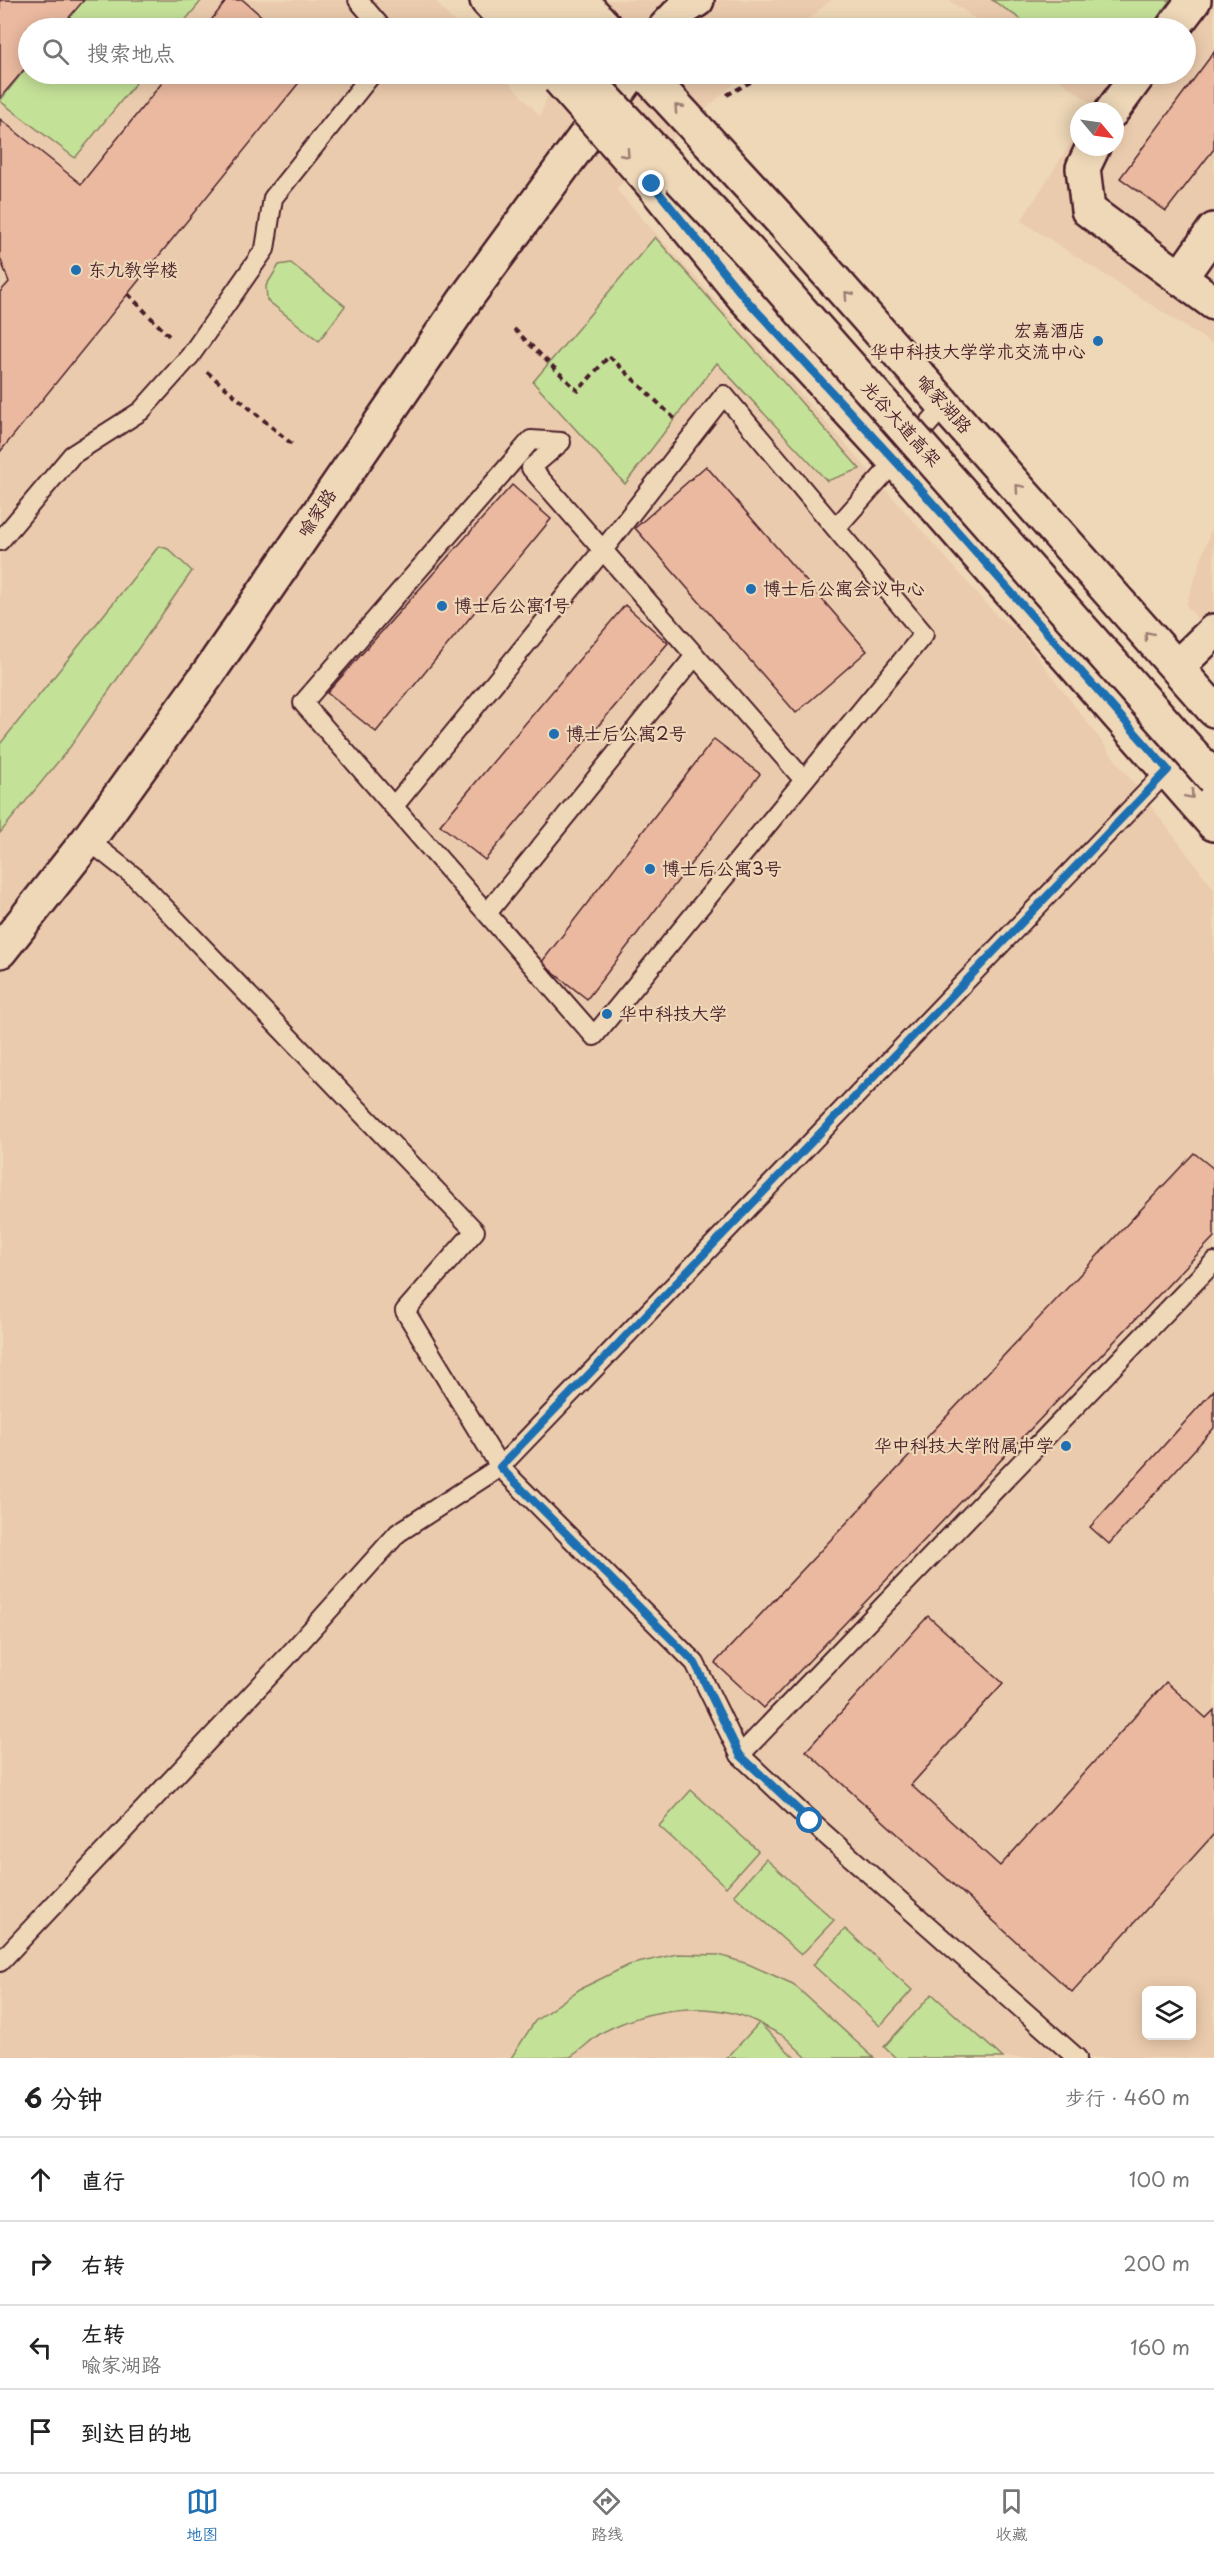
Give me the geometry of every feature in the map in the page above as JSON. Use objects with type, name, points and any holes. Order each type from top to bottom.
[{"type":"main road","points":[[487,0],[504,18]]},
{"type":"main road","points":[[515,0],[532,18]]},
{"type":"main road","points":[[545,0],[588,18]]},
{"type":"main road","points":[[1180,18],[1194,0]]},
{"type":"main road","points":[[572,84],[743,296],[895,461],[1214,824]]},
{"type":"main road","name":"光谷大道高架","points":[[574,84],[754,259],[1214,779]]},
{"type":"main road","name":"光谷大道高架","points":[[620,84],[886,378],[1214,751]]},
{"type":"main road","name":"喻家路","points":[[0,951],[88,840],[210,671],[467,297],[625,84]]},
{"type":"main road","name":"喻家湖路","points":[[655,84],[945,405],[1214,710]]},
{"type":"main road","points":[[1119,102],[1132,84]]},
{"type":"main road","points":[[1089,156],[1083,168],[1088,210],[1214,303]]},
{"type":"main road","points":[[1180,278],[1214,230]]},
{"type":"main road","points":[[1177,667],[1214,631]]},
{"type":"lane","points":[[358,0],[373,18]]},
{"type":"lane","points":[[0,541],[72,455],[141,411],[189,356],[265,249],[273,198],[364,84]]},
{"type":"lane","points":[[394,806],[603,550],[724,395],[924,634],[594,1036],[303,703],[531,440],[561,442],[531,468],[603,550],[695,656],[804,780]]},
{"type":"lane","points":[[836,528],[945,405]]},
{"type":"lane","points":[[488,912],[695,656]]},
{"type":"lane","points":[[0,1962],[286,1658],[398,1533],[500,1467],[1168,770]]},
{"type":"lane","points":[[88,840],[136,878],[475,1231],[405,1311],[500,1467],[695,1663],[740,1755],[810,1821],[1077,2058]]},
{"type":"lane","points":[[740,1755],[1214,1262]]},
{"type":"path","points":[[727,95],[747,84]]},
{"type":"path","points":[[128,294],[189,356],[293,445]]},
{"type":"path","points":[[514,329],[578,391],[609,356],[693,436]]},
{"type":"shaded area","name":"华中科技大学","points":[[0,0],[434,0],[451,18],[18,18],[18,84],[510,84],[540,116],[552,84],[734,84],[616,189],[997,616],[1017,630],[1214,889],[1214,2058],[0,2058]]},
{"type":"shaded area","points":[[583,0],[831,0],[810,18],[576,18]]},
{"type":"shaded area","points":[[949,0],[1214,0],[1214,345],[1021,221],[1070,144],[1070,156],[1124,156],[1124,102],[1090,102],[1065,84],[1196,84],[1196,18],[974,18]]},
{"type":"shaded area","points":[[1214,520],[1214,639],[1186,605]]},
{"type":"green space","points":[[79,0],[202,0],[187,18],[65,18]]},
{"type":"green space","points":[[992,0],[1170,0],[1157,18],[1019,18]]},
{"type":"green space","points":[[18,78],[18,84],[135,84],[75,158],[0,101]]},
{"type":"green space","points":[[655,237],[860,469],[827,481],[717,363],[625,484],[533,382]]},
{"type":"green space","points":[[291,263],[345,306],[319,341],[267,300],[266,286],[279,265]]},
{"type":"green space","points":[[159,546],[168,549],[192,571],[70,747],[0,833],[0,744]]},
{"type":"green space","points":[[691,1790],[758,1851],[726,1887],[659,1826]]},
{"type":"green space","points":[[766,1859],[834,1920],[801,1955],[734,1895]]},
{"type":"green space","points":[[845,1929],[912,1990],[880,2026],[813,1965]]},
{"type":"green space","points":[[677,1954],[719,1955],[748,1964],[793,1984],[874,2058],[807,2058],[784,2036],[760,2024],[795,2058],[727,2058],[759,2023],[721,2011],[701,2009],[660,2012],[640,2017],[603,2032],[570,2057],[511,2058],[535,2021],[580,1989],[629,1965]]},
{"type":"green space","points":[[932,1994],[1003,2058],[896,2058],[884,2047]]},
{"type":"building","points":[[0,0],[84,0],[69,18],[18,18],[18,77],[0,98]]},
{"type":"building","points":[[227,0],[243,0],[264,18],[213,18]]},
{"type":"building","points":[[1214,52],[1214,149],[1166,211],[1120,178],[1190,84],[1196,84],[1196,76]]},
{"type":"building","name":"东九教学楼","points":[[161,84],[298,84],[0,452],[0,292],[9,282],[0,258],[0,119],[81,184]]},
{"type":"building","name":"博士后公寓会议中心","points":[[706,466],[867,651],[796,713],[635,528]]},
{"type":"building","name":"博士后公寓1号","points":[[512,485],[551,519],[376,732],[327,693]]},
{"type":"building","name":"博士后公寓2号","points":[[625,605],[668,643],[485,860],[440,825]]},
{"type":"building","name":"博士后公寓3号","points":[[714,739],[760,774],[587,999],[541,963]]},
{"type":"building","points":[[1194,1153],[1214,1169],[1214,1237],[764,1708],[715,1663]]},
{"type":"building","points":[[1214,1390],[1214,1428],[1109,1544],[1090,1527]]},
{"type":"building","points":[[928,1616],[1003,1683],[911,1785],[1000,1866],[1166,1682],[1206,1718],[1214,1710],[1214,1834],[1072,1992],[806,1751]]},
{"type":"place","name":"东九教学楼","points":[[76,270]]},
{"type":"place","name":"宏嘉酒店 华中科技大学学术交流中心","points":[[1098,341]]},
{"type":"place","name":"博士后公寓会议中心","points":[[751,589]]},
{"type":"place","name":"博士后公寓1号","points":[[442,606]]},
{"type":"place","name":"博士后公寓2号","points":[[554,734]]},
{"type":"place","name":"博士后公寓3号","points":[[650,869]]},
{"type":"place","name":"华中科技大学","points":[[607,1014]]},
{"type":"place","name":"华中科技大学附属中学","points":[[1066,1446]]},
{"type":"route","points":[[652,184],[743,296],[899,465],[1168,770],[500,1467],[695,1663],[740,1755],[810,1821]]}]
